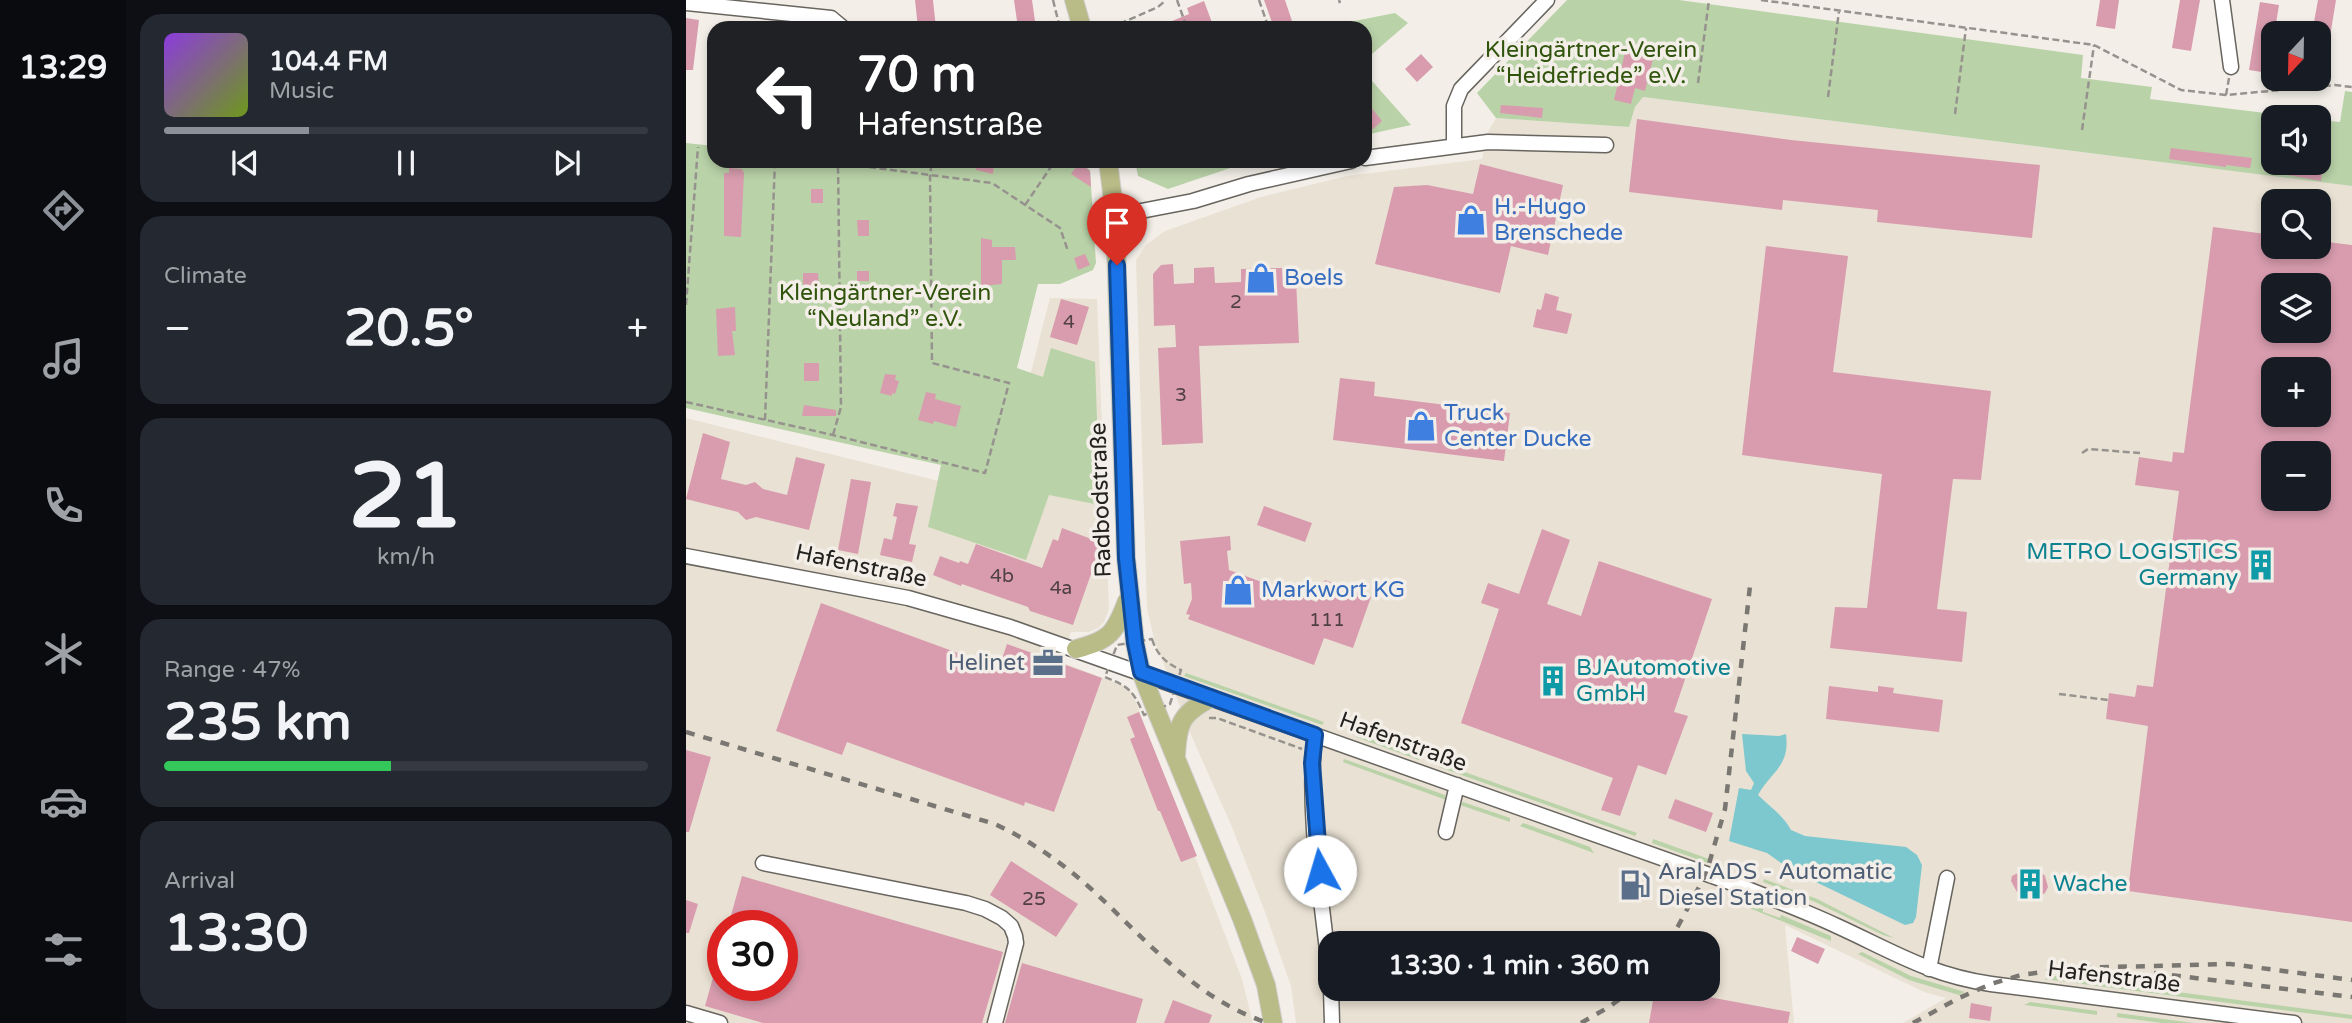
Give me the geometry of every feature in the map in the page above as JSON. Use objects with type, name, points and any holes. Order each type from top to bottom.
[{"type":"main road","points":[[1074,0],[1080,21]]},
{"type":"main road","name":"Radbodstraße","points":[[1109,168],[1115,216],[1129,594],[1141,672],[1242,919],[1265,985],[1272,1020]]},
{"type":"main road","points":[[1076,649],[1095,644],[1114,631],[1129,594]]},
{"type":"main road","points":[[1176,759],[1177,734],[1182,719],[1191,710],[1212,698]]},
{"type":"street","points":[[1454,145],[1454,106],[1461,89],[1547,0]]},
{"type":"street","points":[[2222,0],[2231,67]]},
{"type":"street","points":[[686,3],[831,18],[835,21]]},
{"type":"street","points":[[1372,157],[1488,142],[1606,145]]},
{"type":"street","points":[[1115,216],[1193,201],[1249,184],[1320,168]]},
{"type":"street","name":"Hafenstraße","points":[[686,555],[908,598],[972,615],[1076,649],[1748,889],[1839,926],[1889,953],[1930,969],[1984,983],[2294,1023]]},
{"type":"street","points":[[1315,735],[1314,818],[1325,931]]},
{"type":"street","points":[[1446,832],[1457,785]]},
{"type":"street","points":[[763,863],[966,903],[1002,918],[1011,926],[1017,943],[995,1023]]},
{"type":"street","points":[[1930,969],[1947,878]]},
{"type":"street","points":[[1331,1001],[1332,1023]]},
{"type":"street","points":[[686,1013],[720,1023]]},
{"type":"path","points":[[1053,0],[1058,21]]},
{"type":"path","points":[[1126,21],[1157,8],[1166,0]]},
{"type":"path","points":[[1177,0],[1184,21]]},
{"type":"path","points":[[1259,0],[1266,21]]},
{"type":"path","points":[[1698,83],[1709,0]]},
{"type":"path","points":[[1761,0],[2094,45],[2181,90],[2226,96],[2334,85],[2352,88]]},
{"type":"path","points":[[1828,97],[1839,10]]},
{"type":"path","points":[[1955,114],[1966,28]]},
{"type":"path","points":[[2082,130],[2094,45]]},
{"type":"path","points":[[686,305],[698,147]]},
{"type":"path","points":[[765,420],[775,168]]},
{"type":"path","points":[[834,435],[841,407],[838,168]]},
{"type":"path","points":[[876,168],[992,183],[1060,228],[1068,251]]},
{"type":"path","points":[[686,402],[985,473],[1009,383],[932,363],[931,168]]},
{"type":"path","points":[[1025,205],[1050,168]]},
{"type":"path","points":[[2082,453],[2088,449],[2140,453]]},
{"type":"path","points":[[2059,694],[2108,700]]},
{"type":"path","points":[[1207,718],[1217,718],[1313,753]]},
{"type":"shaded area","points":[[1643,97],[2352,186],[2352,1023],[1903,1023],[1946,998],[1924,992],[1785,925],[1794,1023],[1296,1023],[1291,986],[1265,912],[1232,827],[1191,735],[1154,639],[1147,608],[1136,260],[1146,245],[1165,231],[1261,197],[1347,176],[1482,159],[1489,130],[1496,118],[1628,127],[1635,107]]},
{"type":"shaded area","points":[[1050,298],[1097,299],[1109,609],[1104,622],[1098,628],[1089,632],[1071,632],[1061,662],[1124,686],[1132,692],[1242,979],[1253,1023],[686,1023],[686,418],[999,496]]},
{"type":"green space","name":"Kleingärtner-Verein “Heidefriede” e.V.","points":[[1567,0],[1679,0],[2083,55],[2081,78],[2152,87],[2150,99],[2261,112],[2261,175],[1643,97],[1635,107],[1629,127],[1496,118],[1477,93]]},
{"type":"green space","points":[[1395,13],[1408,23],[1372,54],[1372,21],[1354,21]]},
{"type":"green space","points":[[1372,81],[1411,125],[1372,133]]},
{"type":"green space","name":"Kleingärtner-Verein “Heidefriede” e.V.","points":[[2345,91],[2352,92],[2352,186],[2264,175],[2331,175],[2331,121],[2340,122]]},
{"type":"green space","name":"Kleingärtner-Verein “Neuland” e.V.","points":[[686,143],[707,145],[707,168],[1090,170],[1096,263],[1093,270],[1060,284],[1038,284],[1017,368],[1043,377],[1051,348],[1095,362],[1100,505],[1049,495],[1026,560],[928,527],[941,465],[686,408]]},
{"type":"green space","points":[[1136,168],[1230,168],[1168,189],[1138,176]]},
{"type":"green space","points":[[1186,673],[1324,722],[1322,725],[1184,676]]},
{"type":"green space","points":[[1356,733],[1422,757],[1419,760],[1356,737]]},
{"type":"green space","points":[[1344,759],[1445,795],[1446,800],[1343,762]]},
{"type":"green space","points":[[1439,763],[1637,833],[1635,836],[1439,767]]},
{"type":"green space","points":[[1463,802],[1510,818],[1510,822],[1460,805]]},
{"type":"green space","points":[[1523,823],[1590,847],[1594,853],[1520,826]]},
{"type":"green space","points":[[1653,839],[1709,859],[1708,863],[1652,843]]},
{"type":"green space","points":[[1764,879],[1817,899],[1894,938],[1763,882]]},
{"type":"green space","points":[[1741,901],[1763,908],[1763,912],[1780,918],[1781,915],[1831,936],[1831,941],[1737,903]]},
{"type":"green space","points":[[1862,952],[1911,976],[1965,992],[1959,995],[1909,980],[1858,954]]},
{"type":"green space","points":[[2055,976],[2352,1015],[2352,1019],[2044,979]]},
{"type":"green space","points":[[2030,1002],[2097,1011],[2097,1015],[2024,1005]]},
{"type":"green space","points":[[2117,1013],[2194,1023],[2162,1023],[2117,1017]]},
{"type":"water","points":[[1742,734],[1786,734],[1787,745],[1783,761],[1758,795],[1791,830],[1805,836],[1906,847],[1917,855],[1922,865],[1913,923],[1905,925],[1791,870],[1767,853],[1729,841],[1739,788],[1751,790],[1754,783],[1746,771]]},
{"type":"building","points":[[915,0],[933,0],[935,21],[917,21]]},
{"type":"building","points":[[1014,0],[1032,0],[1035,21],[1017,21]]},
{"type":"building","points":[[1264,0],[1285,0],[1292,21],[1272,21]]},
{"type":"building","points":[[2100,0],[2119,0],[2115,29],[2096,26]]},
{"type":"building","points":[[2180,0],[2200,0],[2191,51],[2172,48]]},
{"type":"building","points":[[2318,0],[2336,0],[2331,30],[2331,21],[2314,21]]},
{"type":"building","points":[[1204,1],[1211,21],[1172,21],[1189,14],[1187,8]]},
{"type":"building","points":[[2260,2],[2279,5],[2276,21],[2261,21],[2261,72],[2249,70]]},
{"type":"building","points":[[686,18],[699,20],[693,70],[686,70]]},
{"type":"building","points":[[1626,48],[1654,55],[1645,91],[1635,88],[1631,104],[1614,100]]},
{"type":"building","points":[[1421,54],[1433,67],[1417,82],[1405,69]]},
{"type":"building","points":[[1501,105],[1543,108],[1542,118],[1500,113]]},
{"type":"building","points":[[1372,109],[1382,121],[1372,129]]},
{"type":"building","points":[[1637,119],[1791,140],[2040,165],[2032,238],[1877,222],[1878,210],[1783,200],[1782,210],[1629,192]]},
{"type":"building","points":[[2171,148],[2252,158],[2250,168],[2226,167],[2169,159]]},
{"type":"building","name":"H.-Hugo Brenschede","points":[[1480,164],[1563,185],[1548,255],[1511,246],[1500,293],[1375,264],[1394,187],[1427,185],[1473,194]]},
{"type":"building","points":[[729,168],[742,169],[744,173],[741,237],[724,236],[724,173],[729,173]]},
{"type":"building","points":[[976,168],[993,168],[993,174]]},
{"type":"building","points":[[1075,168],[1086,168],[1090,171],[1091,187],[1071,174]]},
{"type":"building","points":[[2287,175],[2322,175],[2321,181]]},
{"type":"building","points":[[811,189],[823,189],[823,203],[811,203]]},
{"type":"building","points":[[857,220],[869,220],[869,236],[858,236]]},
{"type":"building","name":"METRO LOGISTICS Germany","points":[[2213,227],[2261,233],[2261,259],[2331,259],[2331,242],[2352,245],[2352,922],[2128,891],[2148,726],[2106,719],[2109,693],[2135,697],[2137,685],[2153,687],[2179,491],[2135,485],[2139,457],[2172,462],[2173,452],[2184,453]]},
{"type":"building","points":[[981,238],[992,240],[992,247],[1015,247],[1016,260],[1002,260],[1002,284],[981,286]]},
{"type":"building","points":[[1766,246],[1848,256],[1833,372],[1991,391],[1981,480],[1953,479],[1937,609],[1967,612],[1962,662],[1830,648],[1835,607],[1867,608],[1882,474],[1742,455]]},
{"type":"building","points":[[1085,254],[1090,265],[1078,270],[1074,258]]},
{"type":"building","points":[[1173,264],[1174,284],[1194,283],[1194,268],[1214,267],[1215,283],[1241,282],[1241,269],[1282,268],[1283,281],[1296,280],[1299,343],[1199,346],[1203,443],[1162,445],[1158,348],[1176,347],[1175,325],[1154,326],[1153,274],[1161,265]]},
{"type":"building","points":[[857,271],[869,271],[869,281],[857,281]]},
{"type":"building","points":[[803,273],[818,273],[819,287],[803,287]]},
{"type":"building","points":[[1545,293],[1559,297],[1556,310],[1572,314],[1567,334],[1533,327],[1537,309],[1541,310]]},
{"type":"building","points":[[1061,299],[1089,307],[1077,345],[1050,337]]},
{"type":"building","points":[[735,307],[736,331],[732,331],[735,355],[718,356],[716,309]]},
{"type":"building","points":[[882,311],[882,324],[872,324],[872,312]]},
{"type":"building","points":[[804,363],[819,363],[819,381],[804,381]]},
{"type":"building","points":[[885,374],[896,375],[895,380],[899,381],[892,396],[880,393]]},
{"type":"building","name":"Truck Center Ducke","points":[[1340,378],[1375,382],[1374,396],[1510,413],[1504,461],[1333,440]]},
{"type":"building","points":[[926,392],[936,394],[935,399],[961,406],[956,427],[918,420]]},
{"type":"building","points":[[804,405],[836,410],[836,416],[802,416]]},
{"type":"building","points":[[703,433],[730,442],[721,479],[746,485],[755,482],[763,489],[787,495],[796,457],[825,464],[809,530],[756,517],[746,520],[738,512],[686,499]]},
{"type":"building","points":[[851,479],[871,482],[858,554],[838,550]]},
{"type":"building","points":[[896,503],[918,506],[909,544],[916,545],[912,562],[880,555],[884,538],[892,540],[897,517],[893,516]]},
{"type":"building","points":[[1264,506],[1312,523],[1305,542],[1257,525]]},
{"type":"building","points":[[1062,528],[1102,543],[1073,625],[933,575],[940,556],[968,564],[976,544],[1042,568],[1053,539],[1058,541]]},
{"type":"building","points":[[1542,529],[1570,540],[1547,604],[1581,616],[1599,561],[1712,599],[1674,712],[1688,716],[1666,775],[1638,765],[1620,816],[1601,810],[1613,778],[1461,723],[1499,609],[1481,603],[1488,583],[1519,594]]},
{"type":"building","name":"Markwort KG","points":[[1230,536],[1231,550],[1227,551],[1229,570],[1317,602],[1325,580],[1371,597],[1353,648],[1324,638],[1314,665],[1188,619],[1190,615],[1186,614],[1192,599],[1191,583],[1184,584],[1180,541]]},
{"type":"building","points":[[821,603],[999,668],[1007,644],[1102,678],[1054,812],[1025,802],[1024,806],[847,742],[842,755],[776,731]]},
{"type":"building","points":[[1829,686],[1878,692],[1878,686],[1894,688],[1893,693],[1943,700],[1939,732],[1826,719]]},
{"type":"building","points":[[1139,712],[1197,856],[1181,862],[1130,739],[1135,737],[1127,717]]},
{"type":"building","points":[[686,750],[711,757],[689,832],[686,832]]},
{"type":"building","points":[[1675,799],[1713,813],[1706,832],[1668,818]]},
{"type":"building","points":[[1011,861],[1078,904],[1056,937],[990,895]]},
{"type":"building","name":"Wache","points":[[2022,871],[2042,873],[2048,887],[2045,893],[2039,896],[2017,892],[2011,881],[2012,876]]},
{"type":"building","points":[[742,876],[1003,952],[982,1023],[763,1023],[705,1006],[707,999],[707,1001],[798,1001],[798,910],[732,910]]},
{"type":"building","points":[[686,900],[698,904],[689,933],[686,933]]},
{"type":"building","points":[[1797,937],[1825,949],[1818,964],[1791,951]]},
{"type":"building","points":[[1022,963],[1143,999],[1136,1023],[1005,1023]]},
{"type":"building","points":[[1720,999],[1790,1012],[1788,1023],[1649,1023],[1653,1001]]},
{"type":"building","points":[[1173,1000],[1212,1015],[1209,1023],[1164,1023]]},
{"type":"building","points":[[1971,1003],[1992,1007],[1990,1021],[1969,1018]]},
{"type":"railway","points":[[1675,931],[1706,874],[1725,809],[1750,586]]},
{"type":"railway","points":[[686,732],[1008,830],[1044,852],[1078,878],[1194,983],[1241,1012],[1268,1023]]},
{"type":"railway","points":[[1913,1023],[1991,984],[2021,975],[2072,968],[2230,964],[2352,980]]},
{"type":"railway","points":[[2154,973],[2352,997]]},
{"type":"railway","points":[[1581,1023],[1617,1001]]},
{"type":"place","name":"H.-Hugo Brenschede","points":[[1471,220]]},
{"type":"place","name":"Boels","points":[[1261,278]]},
{"type":"place","name":"Truck Center Ducke","points":[[1421,426]]},
{"type":"place","name":"METRO LOGISTICS Germany","points":[[2261,565]]},
{"type":"place","name":"Markwort KG","points":[[1238,590]]},
{"type":"place","name":"Helinet","points":[[1048,663]]},
{"type":"place","name":"BJAutomotive GmbH","points":[[1553,681]]},
{"type":"place","name":"Wache","points":[[2030,884]]},
{"type":"place","name":"Aral ADS - Automatic Diesel Station","points":[[1635,885]]},
{"type":"route","points":[[1117,265],[1126,558],[1135,643],[1141,672],[1315,735],[1312,763],[1314,818],[1320,871]]}]
